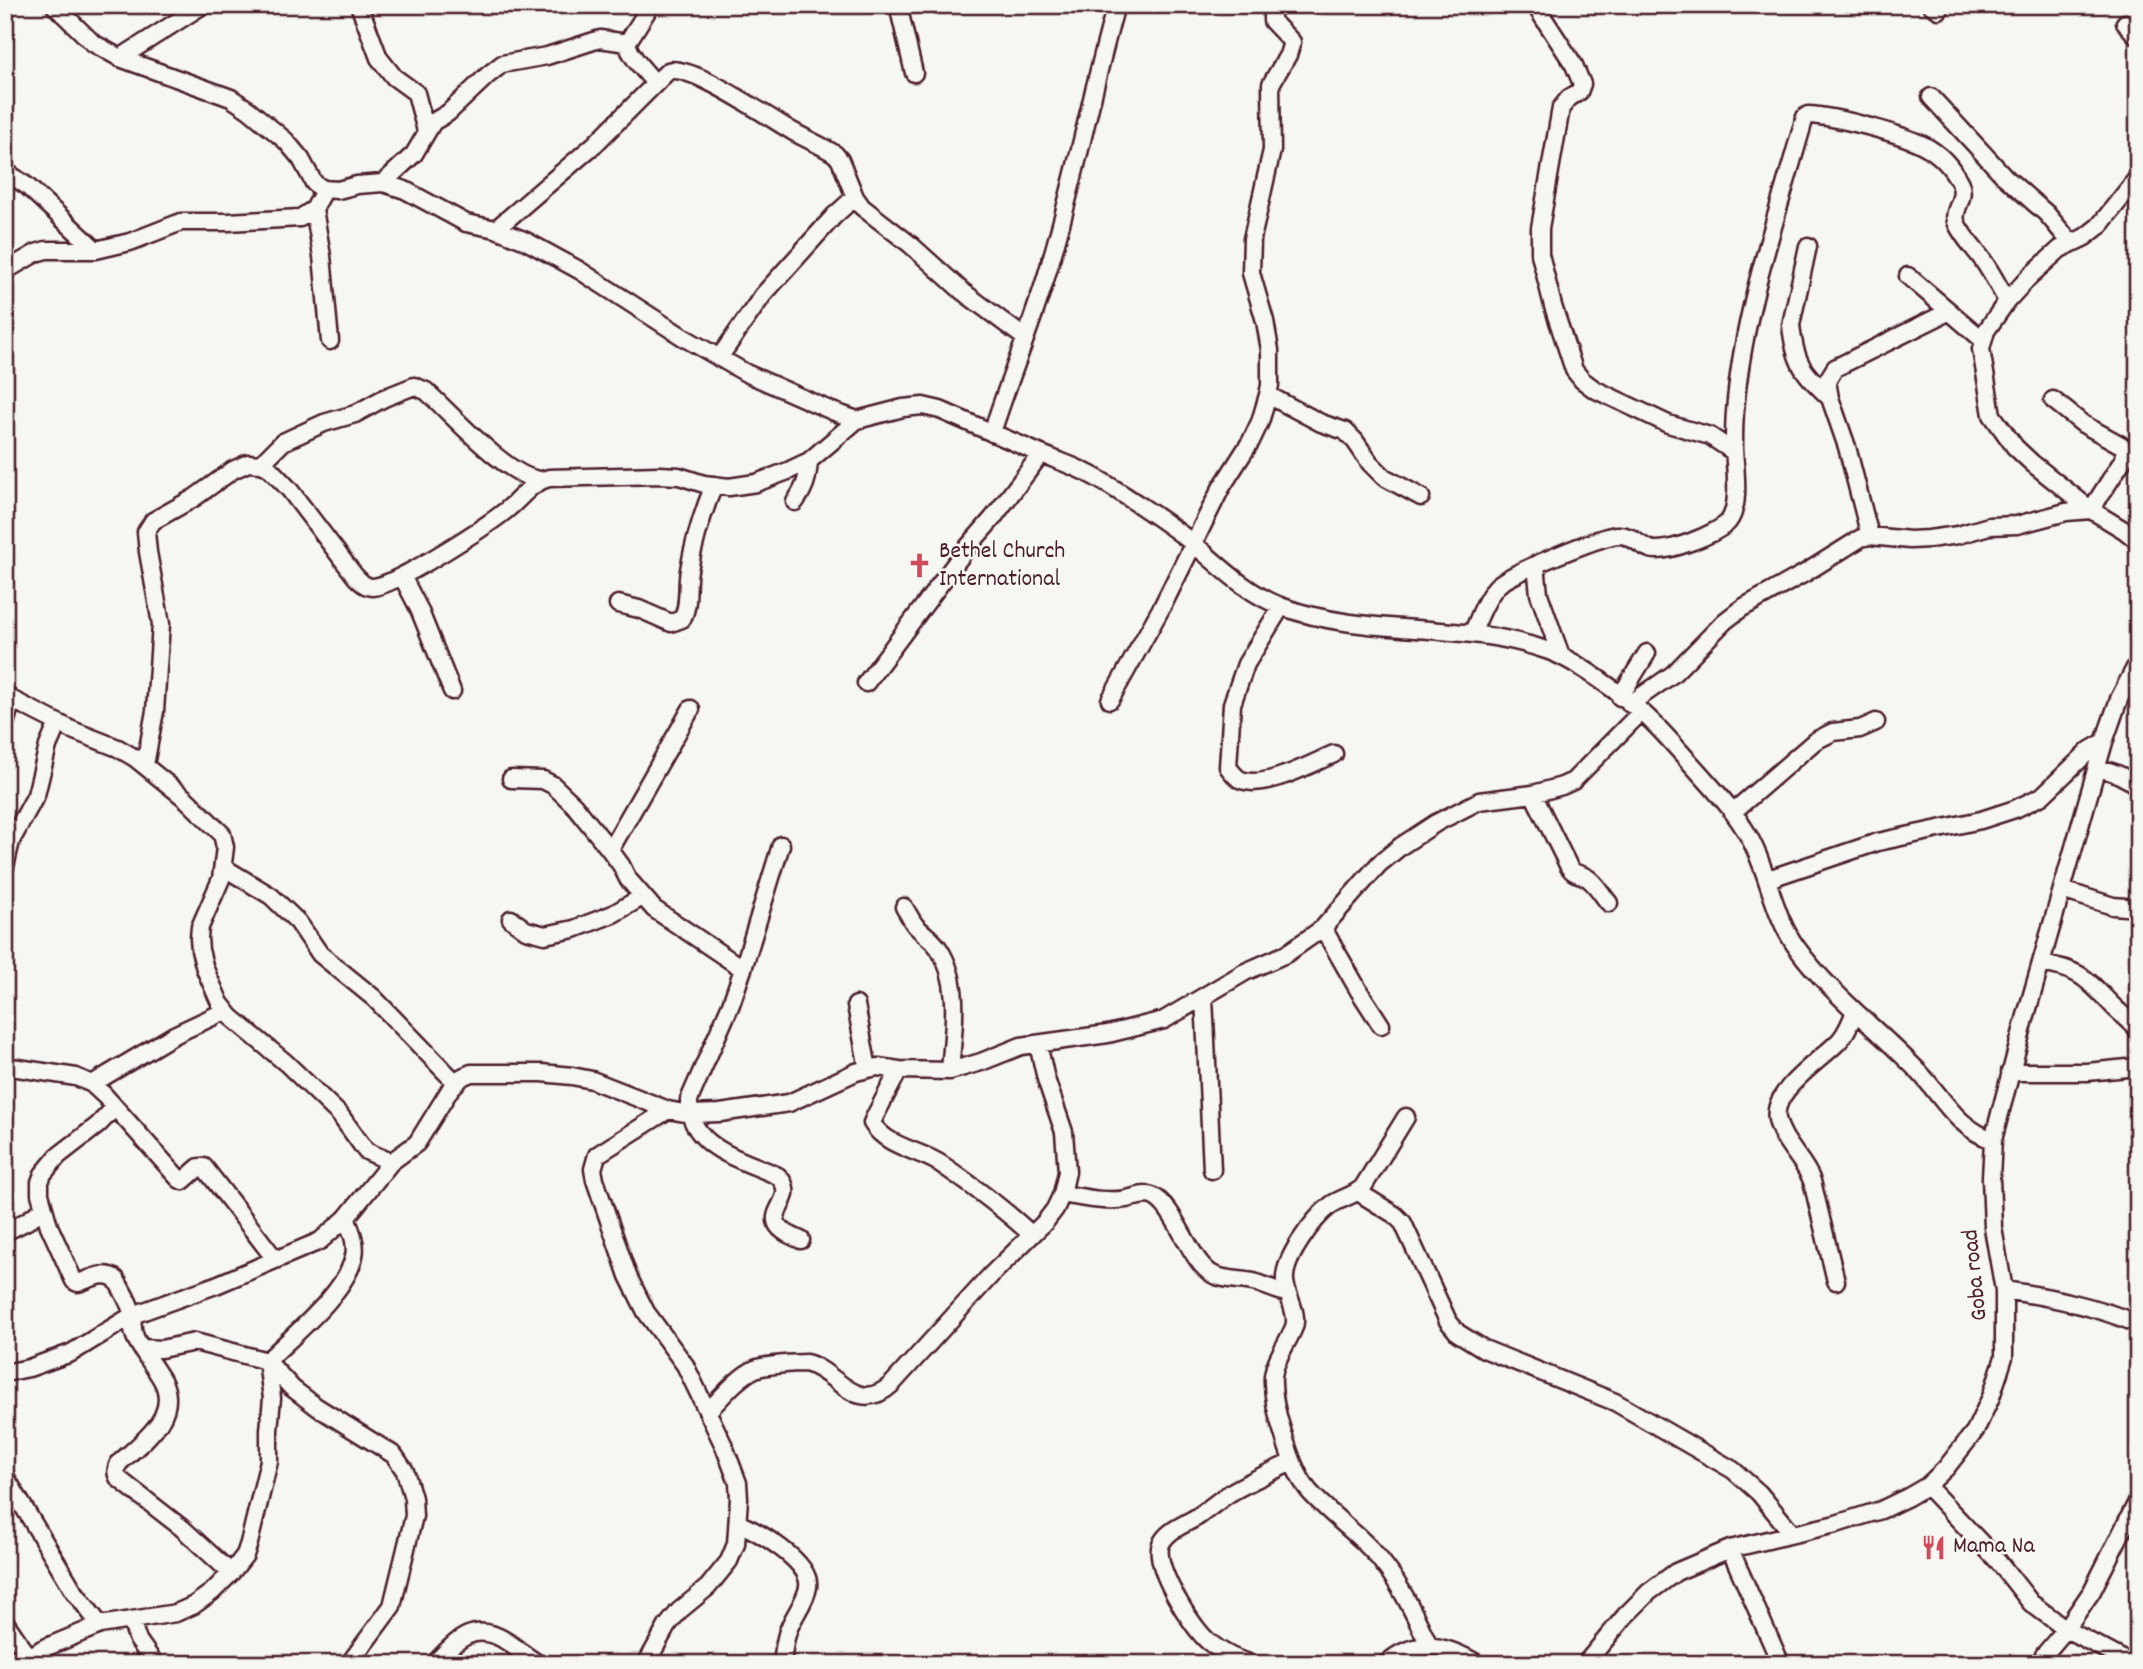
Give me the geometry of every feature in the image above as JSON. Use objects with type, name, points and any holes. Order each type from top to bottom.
[{"type":"street","points":[[54,5],[93,43],[120,58],[231,98],[249,110],[286,141],[301,159],[314,183],[325,189],[338,190],[383,183],[405,190],[466,223],[496,229],[526,241],[579,270],[719,358],[774,387],[857,420]]},
{"type":"street","points":[[120,58],[203,5]]},
{"type":"street","points":[[359,5],[379,58],[394,77],[410,86],[416,93],[426,131]]},
{"type":"street","points":[[651,5],[627,43],[639,64],[655,83]]},
{"type":"street","points":[[898,5],[914,73]]},
{"type":"street","points":[[992,433],[1037,309],[1063,218],[1116,5]]},
{"type":"street","points":[[1110,699],[1152,625],[1221,488],[1251,441],[1268,395],[1269,350],[1265,321],[1251,273],[1252,239],[1272,150],[1271,84],[1288,55],[1292,41],[1272,22],[1272,5]]},
{"type":"street","points":[[1535,5],[1574,65],[1582,84],[1579,92],[1569,98],[1561,108],[1540,228],[1540,254],[1553,306],[1574,370],[1594,389],[1668,424],[1710,436],[1734,452]]},
{"type":"street","points":[[2125,23],[2138,37]]},
{"type":"street","points":[[383,183],[414,154],[433,122],[455,107],[502,64],[547,56],[600,39],[627,43]]},
{"type":"street","points":[[496,229],[595,144],[671,69],[682,70],[736,96],[789,130],[835,154],[862,207],[911,245],[962,291],[1025,338]]},
{"type":"street","points":[[1931,96],[2005,177],[2047,214],[2071,243]]},
{"type":"street","points":[[1472,634],[1485,604],[1497,586],[1519,571],[1617,535],[1627,536],[1646,548],[1660,551],[1684,544],[1722,527],[1731,517],[1734,510],[1736,476],[1734,452],[1739,369],[1747,323],[1802,126],[1808,115],[1912,140],[1943,160],[1962,189],[1962,198],[1955,214],[1957,225],[1985,263],[2007,302]]},
{"type":"street","points":[[5,171],[27,186],[96,250]]},
{"type":"street","points":[[2138,177],[2099,226],[2043,262],[2007,302],[1986,331],[1983,340],[1983,366],[1992,415],[2001,429],[2032,463],[2091,510],[2138,541]]},
{"type":"street","points":[[5,271],[46,250],[96,250],[130,242],[181,222],[292,219],[308,215],[325,189]]},
{"type":"street","points":[[719,358],[764,295],[834,216],[855,197]]},
{"type":"street","points":[[314,209],[322,256],[330,341]]},
{"type":"street","points":[[1808,246],[1791,325],[1792,338],[1798,363],[1807,376],[1830,398]]},
{"type":"street","points":[[1908,276],[1983,340]]},
{"type":"street","points":[[1870,536],[1827,381],[1835,368],[1948,312]]},
{"type":"street","points":[[261,464],[283,442],[324,423],[355,414],[414,386],[426,391],[489,450],[520,473],[540,480],[659,475],[729,487],[756,483],[808,461],[857,420],[903,408],[923,406],[940,410],[1083,471],[1139,504],[1238,581],[1281,607],[1322,618],[1375,626],[1472,634],[1511,641],[1548,650],[1572,662],[1661,730],[1734,811],[1746,829],[1768,879],[1786,932],[1798,949],[1855,1012],[1920,1073],[1955,1117],[1976,1133],[1993,1140]]},
{"type":"street","points":[[1268,395],[1321,423],[1345,431],[1384,477],[1421,497]]},
{"type":"street","points":[[2053,400],[2083,424],[2121,445],[2125,451],[2123,460],[2091,510]]},
{"type":"street","points":[[866,683],[1041,454]]},
{"type":"street","points":[[795,502],[805,489],[808,461]]},
{"type":"street","points":[[145,765],[155,711],[161,624],[146,532],[153,521],[194,498],[233,470],[248,463],[261,464],[268,467],[289,489],[364,585],[380,586],[402,576],[478,530],[509,508],[540,480]]},
{"type":"street","points":[[618,604],[671,622],[681,619],[686,606],[688,572],[714,485]]},
{"type":"street","points":[[1630,704],[1673,674],[1725,621],[1742,608],[1857,540],[1870,536],[1929,539],[1958,535],[1989,526],[2017,525],[2066,512],[2091,510]]},
{"type":"street","points":[[1536,565],[1539,594],[1561,656]]},
{"type":"street","points":[[402,576],[419,609],[452,691]]},
{"type":"street","points":[[1281,607],[1246,664],[1232,704],[1227,767],[1240,780],[1271,780],[1335,754]]},
{"type":"street","points":[[5,1373],[29,1368],[71,1353],[133,1315],[216,1285],[320,1241],[346,1218],[391,1163],[418,1143],[455,1082],[471,1073],[542,1073],[572,1076],[592,1080],[668,1110],[690,1114],[720,1113],[789,1103],[868,1069],[950,1071],[1021,1046],[1108,1034],[1164,1020],[1245,972],[1286,954],[1323,928],[1379,864],[1436,823],[1479,801],[1533,794],[1573,781],[1630,704],[1647,653]]},
{"type":"street","name":"Goba road","points":[[1585,1664],[1625,1616],[1649,1592],[1676,1572],[1731,1549],[1836,1524],[1881,1510],[1909,1497],[1927,1486],[1946,1468],[1975,1431],[1991,1396],[2004,1357],[2004,1290],[1993,1228],[1993,1140],[2096,768],[2119,699],[2138,662]]},
{"type":"street","points":[[7,697],[72,730],[118,748],[145,765],[186,799],[222,835],[225,847],[221,879],[200,927],[200,950],[205,970],[225,1011],[309,1084],[340,1115],[366,1151],[391,1163]]},
{"type":"street","points":[[5,724],[9,710],[7,697]]},
{"type":"street","points":[[610,850],[691,709]]},
{"type":"street","points":[[1734,811],[1815,741],[1827,734],[1860,729],[1876,722]]},
{"type":"street","points":[[5,867],[11,841],[36,795],[48,746],[58,723]]},
{"type":"street","points":[[1768,879],[1878,842],[1981,820],[2015,808],[2042,796],[2090,750],[2104,743]]},
{"type":"street","points":[[2096,768],[2112,771],[2138,787]]},
{"type":"street","points":[[511,779],[543,780],[553,785],[574,805],[621,865],[628,879],[654,909],[743,969]]},
{"type":"street","points":[[1533,794],[1572,872],[1592,882],[1609,903]]},
{"type":"street","points":[[781,845],[731,1004],[689,1100],[692,1125],[713,1146],[778,1176],[783,1181],[786,1187],[785,1195],[776,1219],[777,1224],[782,1230],[801,1240]]},
{"type":"street","points":[[223,867],[271,896],[298,922],[320,954],[374,998],[455,1082]]},
{"type":"street","points":[[2062,890],[2113,906],[2138,908]]},
{"type":"street","points":[[511,919],[526,930],[545,935],[574,929],[613,914],[642,897]]},
{"type":"street","points":[[904,907],[914,924],[936,944],[947,962],[953,981],[954,1022],[950,1071]]},
{"type":"street","points":[[1323,928],[1381,1025]]},
{"type":"street","points":[[2041,963],[2060,966],[2081,975],[2138,1030]]},
{"type":"street","points":[[1204,997],[1212,1170]]},
{"type":"street","points":[[856,1005],[868,1069]]},
{"type":"street","points":[[92,1084],[174,1035],[225,1011]]},
{"type":"street","points":[[1836,1281],[1812,1181],[1807,1167],[1783,1132],[1777,1119],[1777,1110],[1781,1100],[1802,1073],[1825,1056],[1842,1038],[1855,1012]]},
{"type":"street","points":[[708,1411],[743,1377],[766,1365],[812,1364],[837,1383],[853,1391],[866,1396],[880,1394],[991,1275],[1045,1222],[1062,1194],[1067,1172],[1064,1132],[1046,1079],[1038,1044]]},
{"type":"street","points":[[5,1066],[76,1077],[92,1084],[179,1179],[183,1181],[199,1167],[204,1167],[275,1259]]},
{"type":"street","points":[[2010,1072],[2087,1072],[2138,1067]]},
{"type":"street","points":[[899,1070],[872,1123],[876,1129],[893,1142],[942,1165],[996,1204],[1032,1235]]},
{"type":"street","points":[[115,1107],[48,1167],[40,1182],[43,1209],[73,1280],[78,1283],[104,1274],[113,1276],[133,1315],[131,1326],[167,1393],[167,1407],[152,1432],[119,1463],[116,1469],[118,1479],[182,1528],[231,1573]]},
{"type":"street","points":[[646,1664],[667,1626],[679,1611],[708,1587],[729,1561],[736,1544],[738,1523],[737,1483],[724,1446],[685,1365],[646,1312],[628,1276],[594,1180],[593,1169],[597,1155],[668,1110]]},
{"type":"street","points":[[1406,1116],[1368,1180],[1358,1192],[1331,1205],[1291,1255],[1285,1270],[1287,1293],[1296,1324],[1273,1372],[1273,1390],[1278,1418],[1292,1462],[1308,1489],[1387,1567],[1429,1645]]},
{"type":"street","points":[[1358,1192],[1403,1223],[1448,1321],[1458,1333],[1502,1357],[1615,1402],[1733,1470],[1759,1493],[1792,1534]]},
{"type":"street","points":[[1062,1194],[1104,1200],[1151,1196],[1170,1214],[1198,1259],[1214,1275],[1256,1283],[1287,1293]]},
{"type":"street","points":[[5,1232],[43,1209]]},
{"type":"street","points":[[267,1361],[345,1279],[355,1254],[346,1218]]},
{"type":"street","points":[[2004,1290],[2095,1308],[2138,1324]]},
{"type":"street","points":[[142,1348],[161,1349],[195,1342],[267,1361],[292,1388],[317,1407],[394,1455],[405,1471],[414,1498],[414,1516],[391,1606],[349,1664]]},
{"type":"street","points":[[5,1622],[24,1660],[42,1649],[100,1625],[176,1613],[194,1605],[212,1592],[231,1573],[249,1543],[268,1461],[272,1398],[267,1361]]},
{"type":"street","points":[[1252,1664],[1209,1642],[1195,1626],[1177,1602],[1165,1570],[1161,1544],[1171,1531],[1198,1516],[1228,1494],[1292,1462]]},
{"type":"street","points":[[5,1476],[74,1591],[100,1625]]},
{"type":"street","points":[[1927,1486],[1998,1561],[2031,1602],[2066,1629],[2132,1664]]},
{"type":"street","points":[[2041,1664],[2092,1591],[2138,1500]]},
{"type":"street","points":[[738,1523],[757,1531],[778,1546],[797,1563],[807,1578],[808,1587],[786,1634],[782,1664]]},
{"type":"street","points":[[1731,1549],[1781,1664]]},
{"type":"street","points":[[131,1621],[138,1640],[155,1664]]},
{"type":"street","points":[[434,1664],[467,1635],[482,1630],[507,1641],[538,1664]]},
{"type":"street","points":[[1386,1664],[1397,1654],[1414,1647],[1429,1645],[1467,1657],[1478,1664]]},
{"type":"place","name":"Bethel Church International","points":[[919,566]]},
{"type":"place","name":"Mama Na","points":[[1933,1547]]}]
